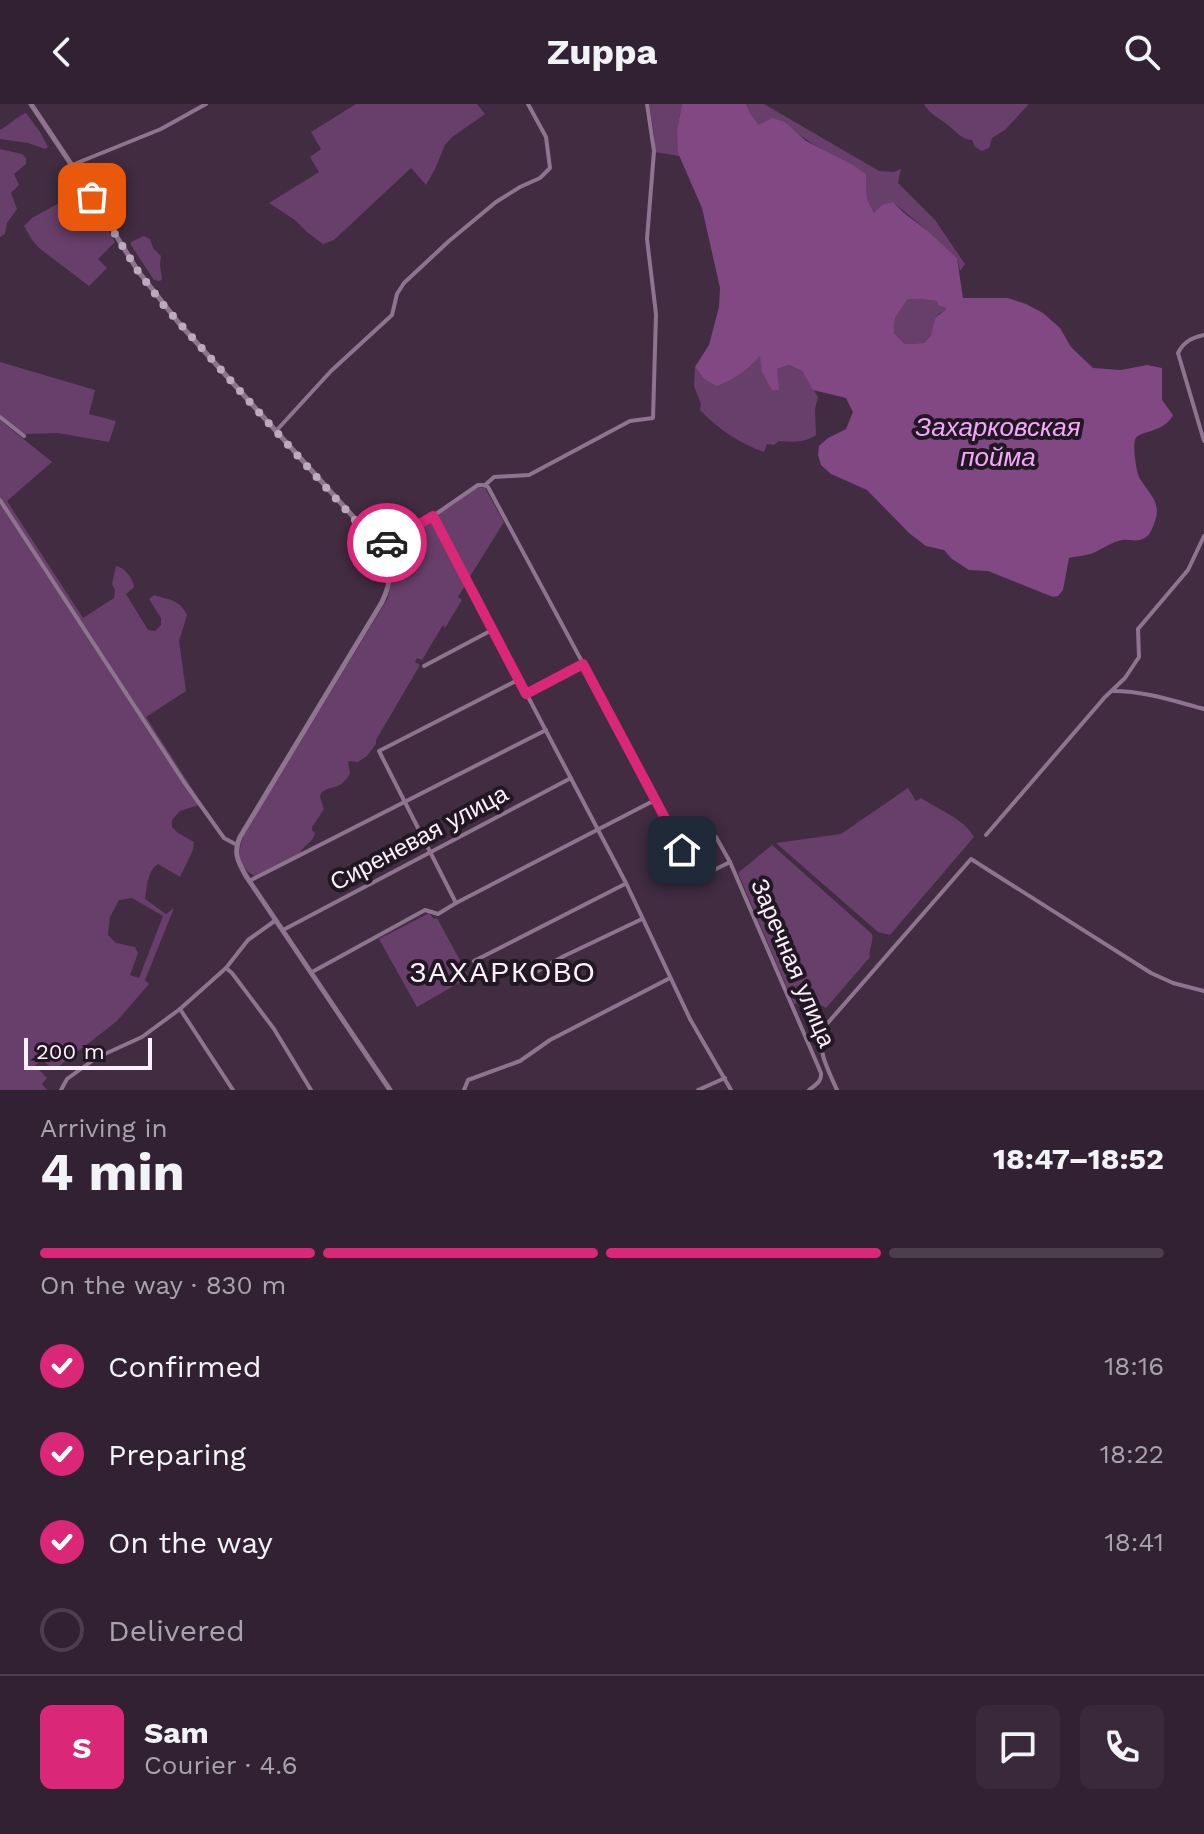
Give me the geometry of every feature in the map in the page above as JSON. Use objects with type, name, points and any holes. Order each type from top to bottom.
[{"type":"street","points":[[31,104],[152,290],[366,531],[389,562],[391,576],[382,602],[237,845],[236,855],[249,881],[390,1090]]},
{"type":"street","points":[[72,165],[161,129],[206,104]]},
{"type":"street","points":[[276,431],[331,371],[392,315],[397,294],[404,283],[496,202],[540,178],[550,168],[546,137],[528,104]]},
{"type":"street","points":[[379,547],[494,477],[529,475],[630,421],[653,418],[656,314],[647,239],[654,151],[647,104]]},
{"type":"street","points":[[1204,335],[1184,343],[1178,353],[1204,441]]},
{"type":"street","points":[[0,417],[24,436]]},
{"type":"street","name":"Заречная улица","points":[[485,485],[695,876],[700,877],[730,862],[821,1073],[819,1082],[809,1090]]},
{"type":"street","points":[[0,500],[184,782],[224,838],[237,845]]},
{"type":"street","points":[[433,516],[626,883],[690,1019],[731,1090]]},
{"type":"street","points":[[986,835],[1125,678],[1139,657],[1138,629],[1188,570],[1204,536]]},
{"type":"street","points":[[424,666],[492,630]]},
{"type":"street","points":[[526,694],[583,664]]},
{"type":"street","points":[[456,903],[379,751],[519,680]]},
{"type":"street","points":[[1111,691],[1131,691],[1204,709]]},
{"type":"street","points":[[249,881],[546,730]]},
{"type":"street","name":"Сиреневая улица","points":[[283,930],[572,778]]},
{"type":"street","points":[[312,972],[425,910],[438,914],[656,799]]},
{"type":"street","points":[[716,837],[730,862]]},
{"type":"street","points":[[837,1090],[821,1053],[820,1042],[826,1025],[971,859],[1151,973],[1204,991]]},
{"type":"street","points":[[474,961],[626,883]]},
{"type":"street","points":[[61,1090],[67,1079],[96,1058],[142,1037],[180,1009],[226,968],[248,940],[276,919]]},
{"type":"street","points":[[525,978],[642,919]]},
{"type":"street","points":[[226,968],[274,1029],[311,1090]]},
{"type":"street","points":[[464,1090],[468,1080],[520,1061],[550,1040],[671,978]]},
{"type":"street","points":[[180,1009],[233,1090]]},
{"type":"street","points":[[698,1090],[725,1078]]},
{"type":"shaded area","points":[[356,104],[477,104],[485,114],[445,145],[426,185],[411,168],[334,240],[323,244],[269,203],[319,172],[310,157],[321,149],[311,132]]},
{"type":"shaded area","points":[[649,104],[682,104],[677,130],[679,156],[655,152]]},
{"type":"shaded area","points":[[746,104],[764,104],[879,171],[901,169],[898,183],[935,220],[965,264],[960,271],[957,258],[893,202],[874,213],[867,199],[866,174],[814,144],[785,122],[759,125]]},
{"type":"shaded area","points":[[924,104],[1029,104],[1005,130],[992,138],[989,148],[982,151],[975,147],[972,140],[962,137],[932,114]]},
{"type":"shaded area","points":[[26,113],[48,147],[45,149],[0,139],[0,130]]},
{"type":"shaded area","points":[[0,149],[22,154],[26,164],[14,174],[19,185],[11,193],[17,209],[7,223],[5,234],[0,237]]},
{"type":"shaded area","points":[[61,202],[72,219],[91,206],[95,208],[115,242],[98,259],[107,268],[89,286],[39,248],[24,226]]},
{"type":"shaded area","points":[[144,236],[150,239],[161,256],[160,281],[154,280],[131,245],[131,242]]},
{"type":"shaded area","points":[[908,299],[936,301],[946,308],[938,314],[924,343],[905,344],[894,333],[895,318]]},
{"type":"shaded area","points":[[760,355],[777,376],[777,369],[789,365],[802,371],[818,397],[816,435],[812,438],[767,444],[764,452],[729,435],[700,410],[701,404],[694,386],[695,367],[704,379]]},
{"type":"shaded area","points":[[0,362],[95,390],[89,414],[116,421],[109,442],[58,433],[24,434],[0,415]]},
{"type":"shaded area","points":[[0,420],[52,462],[7,501],[83,618],[114,598],[112,584],[116,566],[132,580],[134,587],[126,594],[148,630],[155,631],[161,625],[161,618],[149,599],[154,595],[178,603],[187,615],[179,641],[186,691],[146,717],[202,804],[180,811],[172,820],[172,827],[178,833],[194,842],[180,877],[158,864],[148,880],[145,899],[166,914],[174,908],[145,980],[149,984],[117,1021],[54,1070],[41,1059],[35,1066],[47,1078],[42,1084],[47,1090],[0,1090]],"holes":[[[132,898],[163,916],[139,978],[130,975],[138,953],[135,947],[116,943],[108,935],[110,917],[119,900]]]},
{"type":"shaded area","points":[[479,487],[485,488],[504,522],[469,578],[438,517],[439,513]]},
{"type":"shaded area","points":[[428,523],[437,527],[466,584],[458,597],[462,600],[422,660],[417,658],[415,662],[420,665],[376,744],[358,762],[348,761],[350,774],[342,783],[321,793],[324,809],[312,827],[315,833],[312,840],[300,853],[255,876],[249,873],[240,858],[244,835],[388,598],[394,557],[410,540],[408,535]]},
{"type":"shaded area","points":[[908,788],[916,801],[921,798],[950,815],[974,837],[890,935],[878,932],[776,843],[841,834]]},
{"type":"shaded area","points":[[772,845],[872,934],[870,957],[826,1008],[814,1003],[794,1004],[738,873]]},
{"type":"shaded area","points":[[429,913],[434,919],[437,918],[469,977],[417,1007],[379,939]]},
{"type":"water","name":"Захарковская пойма","points":[[682,104],[746,104],[759,125],[772,118],[785,122],[806,141],[866,174],[867,199],[874,213],[882,205],[893,202],[957,258],[963,298],[1008,298],[1043,313],[1060,328],[1071,347],[1093,368],[1121,370],[1147,365],[1162,368],[1162,400],[1173,415],[1164,426],[1137,437],[1134,444],[1139,477],[1157,508],[1149,534],[1140,540],[1122,540],[1093,553],[1069,558],[1063,590],[1053,597],[988,571],[969,570],[944,550],[926,546],[909,533],[867,490],[831,474],[821,465],[819,446],[846,429],[853,412],[846,398],[813,390],[802,371],[789,365],[777,369],[779,390],[772,390],[762,372],[760,356],[740,374],[717,386],[704,379],[695,367],[709,345],[719,307],[720,288],[702,208],[678,153],[677,130]],"holes":[[[908,299],[936,301],[946,308],[936,318],[931,335],[924,343],[905,344],[894,333],[895,318]]]},
{"type":"way so far","points":[[92,197],[138,271],[165,307],[379,547],[387,543]]},
{"type":"district","name":"ЗАХАРКОВО","points":[[503,972]]},
{"type":"route","points":[[387,543],[433,516],[526,694],[583,664],[682,850]]}]
